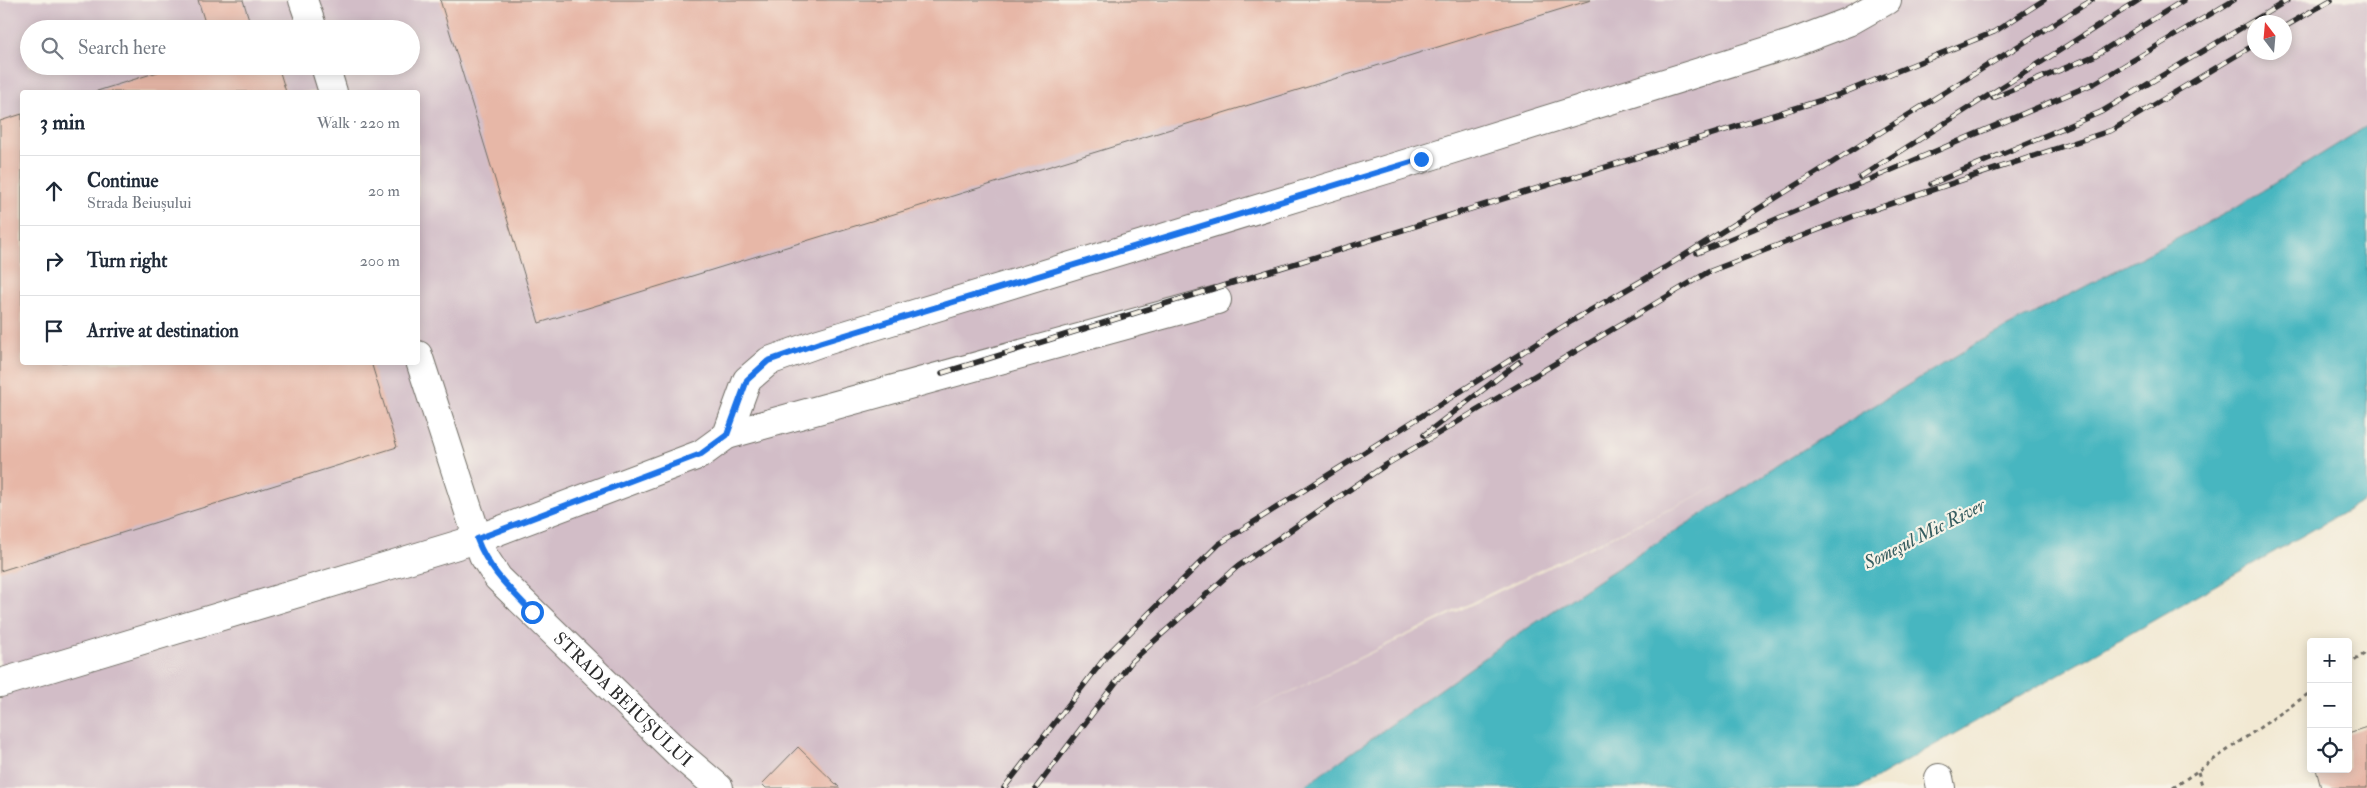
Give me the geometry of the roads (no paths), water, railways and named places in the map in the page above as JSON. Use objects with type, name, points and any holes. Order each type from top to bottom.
[{"type":"street","points":[[303,0],[310,20]]},
{"type":"street","points":[[727,435],[747,380],[768,361],[819,343],[1793,43],[1848,22],[1887,0]]},
{"type":"street","points":[[328,75],[332,90]]},
{"type":"street","points":[[0,683],[477,539],[701,454],[727,435],[1217,300]]},
{"type":"street","name":"STRADA BEIUȘULUI","points":[[420,361],[477,539],[483,555],[498,578],[673,748],[719,788]]},
{"type":"water","name":"Someşul Mic River","points":[[2367,126],[2367,499],[1859,788],[1302,788],[1507,642],[1605,576],[1826,435],[1977,343],[2228,212]]},
{"type":"railway","points":[[942,373],[1838,95],[1994,32],[2044,0]]},
{"type":"railway","points":[[1004,788],[1108,654],[1219,544],[1572,321],[1664,268],[2092,0]]},
{"type":"railway","points":[[1860,177],[2139,0]]},
{"type":"railway","points":[[1993,98],[2094,56],[2184,0]]},
{"type":"railway","points":[[1697,253],[2095,83],[2234,0]]},
{"type":"railway","points":[[1931,184],[2101,112],[2288,0]]},
{"type":"railway","points":[[2292,22],[2331,0]]},
{"type":"railway","points":[[1036,788],[1132,661],[1237,567],[1384,466],[1708,272],[1854,216],[2112,130],[2247,49]]},
{"type":"railway","points":[[1424,435],[1519,362]]}]
